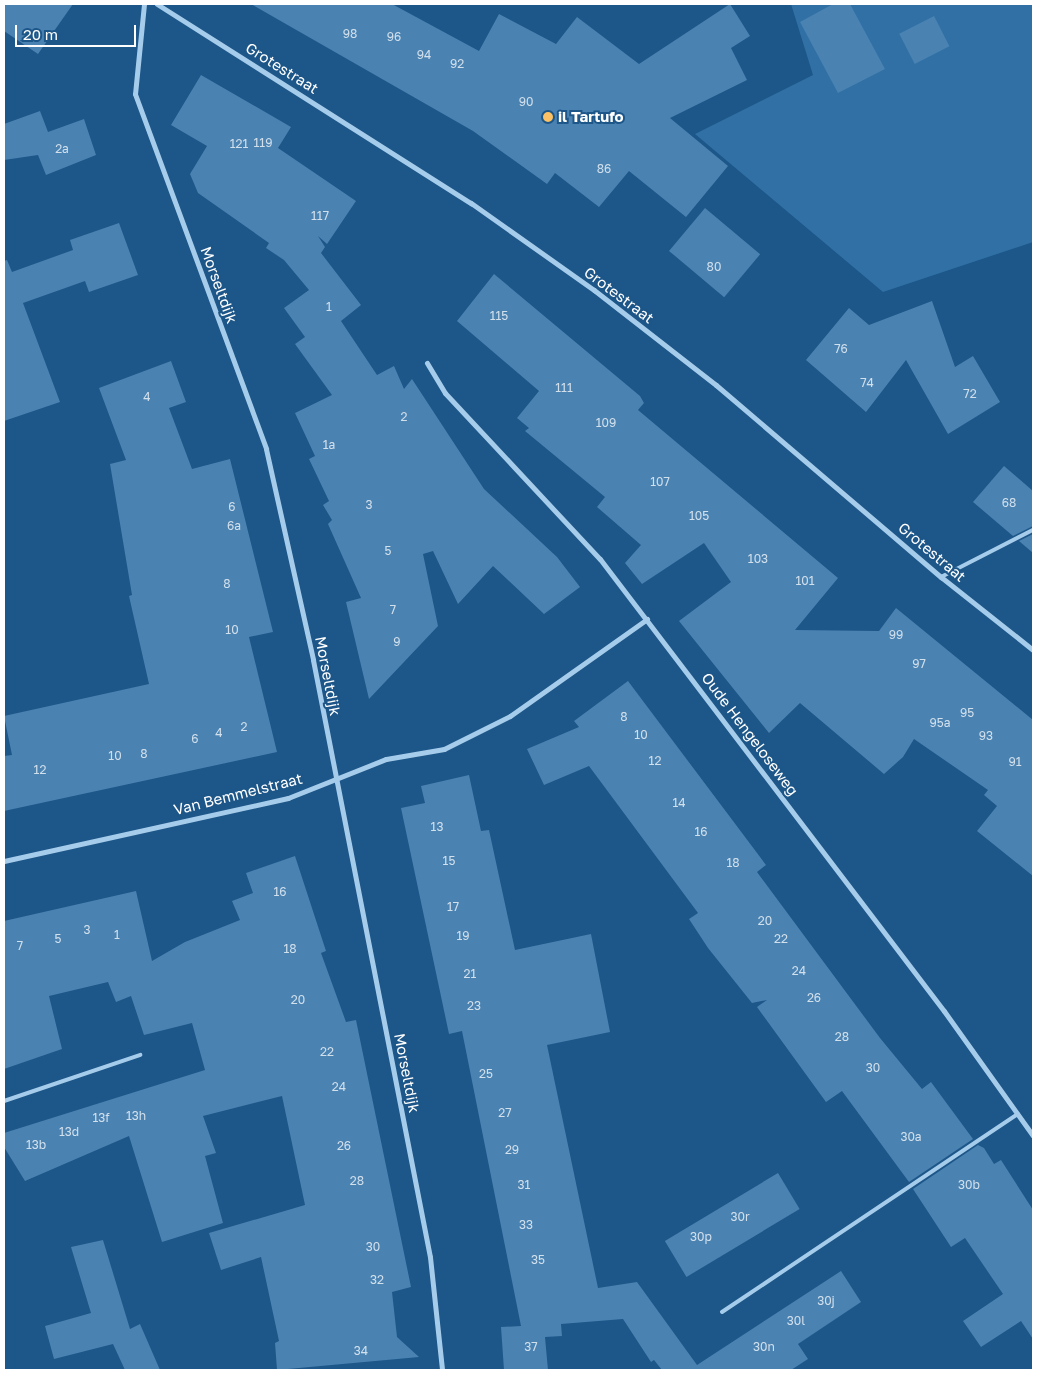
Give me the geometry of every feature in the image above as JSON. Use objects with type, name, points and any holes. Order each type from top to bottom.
[{"type":"street","name":"Morseltdijk","points":[[144,4],[135,94],[266,449],[313,660],[430,1257],[442,1370]]},
{"type":"street","name":"Grotestraat","points":[[157,4],[471,202],[594,290],[716,385],[941,577],[1033,650]]},
{"type":"street","name":"Oude Hengeloseweg","points":[[428,363],[445,393],[600,559],[647,619],[1033,1136]]},
{"type":"street","name":"Van Bemmelstraat","points":[[4,861],[288,798],[386,759],[444,749],[510,716],[647,619]]},
{"type":"lane","points":[[941,577],[1033,530]]},
{"type":"lane","points":[[4,1101],[140,1055]]},
{"type":"lane","points":[[722,1312],[1018,1114]]},
{"type":"shaded area","points":[[791,4],[1033,4],[1033,242],[883,292],[695,134],[813,75]]},
{"type":"building","points":[[4,4],[73,4],[38,54],[4,31]]},
{"type":"building","points":[[251,4],[392,4],[479,51],[499,14],[556,44],[577,17],[639,64],[730,4],[750,36],[731,48],[747,80],[670,118],[728,166],[686,217],[629,171],[599,207],[555,173],[547,184],[473,131]]},
{"type":"building","points":[[833,4],[850,4],[885,69],[838,93],[800,22]]},
{"type":"building","points":[[934,16],[949,46],[915,64],[899,34]]},
{"type":"building","points":[[201,75],[291,127],[278,148],[356,201],[327,244],[318,236],[325,247],[321,253],[361,305],[341,321],[377,375],[394,366],[404,389],[412,379],[484,489],[557,557],[580,587],[544,614],[493,566],[458,604],[433,551],[423,554],[438,626],[369,699],[346,602],[361,598],[328,524],[332,520],[323,505],[329,501],[309,459],[315,456],[295,413],[332,395],[295,344],[305,337],[284,308],[309,290],[284,260],[266,248],[269,243],[198,193],[190,174],[207,146],[171,125]]},
{"type":"building","points":[[40,111],[48,132],[84,119],[96,155],[46,175],[38,155],[4,160],[4,124]]},
{"type":"building","points":[[705,208],[760,254],[724,297],[669,251]]},
{"type":"building","points":[[119,223],[138,275],[89,292],[85,281],[23,303],[60,402],[4,421],[4,261],[7,260],[12,272],[73,250],[70,240]]},
{"type":"building","points":[[494,274],[640,396],[644,403],[638,410],[838,578],[795,630],[879,631],[896,608],[1033,720],[1033,876],[977,831],[997,806],[984,795],[988,790],[914,739],[903,757],[884,774],[800,703],[769,733],[679,621],[731,582],[704,543],[642,584],[625,563],[641,545],[597,507],[605,497],[525,431],[529,428],[517,418],[539,391],[457,321]]},
{"type":"building","points":[[932,301],[955,367],[973,356],[1000,402],[948,434],[906,360],[866,412],[806,360],[849,308],[869,325]]},
{"type":"building","points":[[171,361],[186,402],[169,408],[192,469],[230,459],[273,632],[249,637],[277,752],[4,811],[4,756],[12,755],[4,716],[149,684],[129,596],[132,595],[110,464],[126,460],[99,388]]},
{"type":"building","points":[[1004,466],[1033,491],[1033,526],[1013,536],[973,502]]},
{"type":"building","points":[[1033,534],[1033,553],[1019,541]]},
{"type":"building","points":[[628,681],[766,865],[757,872],[880,1038],[922,1089],[931,1082],[973,1139],[909,1182],[842,1091],[826,1102],[757,1007],[767,1000],[752,1003],[708,948],[689,919],[698,913],[589,766],[544,785],[527,749],[579,727],[574,721]]},
{"type":"building","points":[[469,775],[481,831],[489,830],[515,950],[591,934],[610,1032],[547,1045],[598,1288],[637,1282],[697,1365],[841,1271],[861,1302],[798,1344],[808,1359],[791,1370],[662,1370],[654,1360],[651,1362],[623,1319],[561,1324],[562,1336],[545,1337],[548,1370],[504,1370],[501,1327],[521,1326],[462,1031],[449,1034],[401,808],[425,803],[421,786]]},
{"type":"building","points":[[295,856],[326,951],[321,953],[346,1022],[356,1020],[411,1287],[392,1292],[397,1337],[419,1357],[277,1370],[275,1343],[279,1341],[261,1257],[221,1270],[209,1233],[305,1205],[282,1096],[203,1116],[216,1153],[205,1156],[223,1223],[162,1242],[129,1136],[25,1181],[4,1147],[4,1133],[205,1070],[192,1023],[144,1035],[131,996],[116,1002],[108,982],[49,996],[62,1049],[4,1069],[4,921],[136,891],[152,961],[185,942],[240,920],[232,901],[253,893],[246,873]]},
{"type":"building","points":[[978,1145],[984,1148],[994,1164],[1001,1160],[1033,1210],[1033,1339],[1021,1321],[981,1347],[963,1321],[1003,1294],[965,1238],[951,1247],[913,1189]]},
{"type":"building","points":[[778,1173],[800,1209],[686,1277],[665,1241]]},
{"type":"building","points":[[103,1240],[130,1329],[140,1324],[160,1370],[125,1370],[113,1344],[54,1359],[45,1326],[91,1313],[71,1247]]},
{"type":"place","name":"il Tartufo","points":[[548,117]]}]
